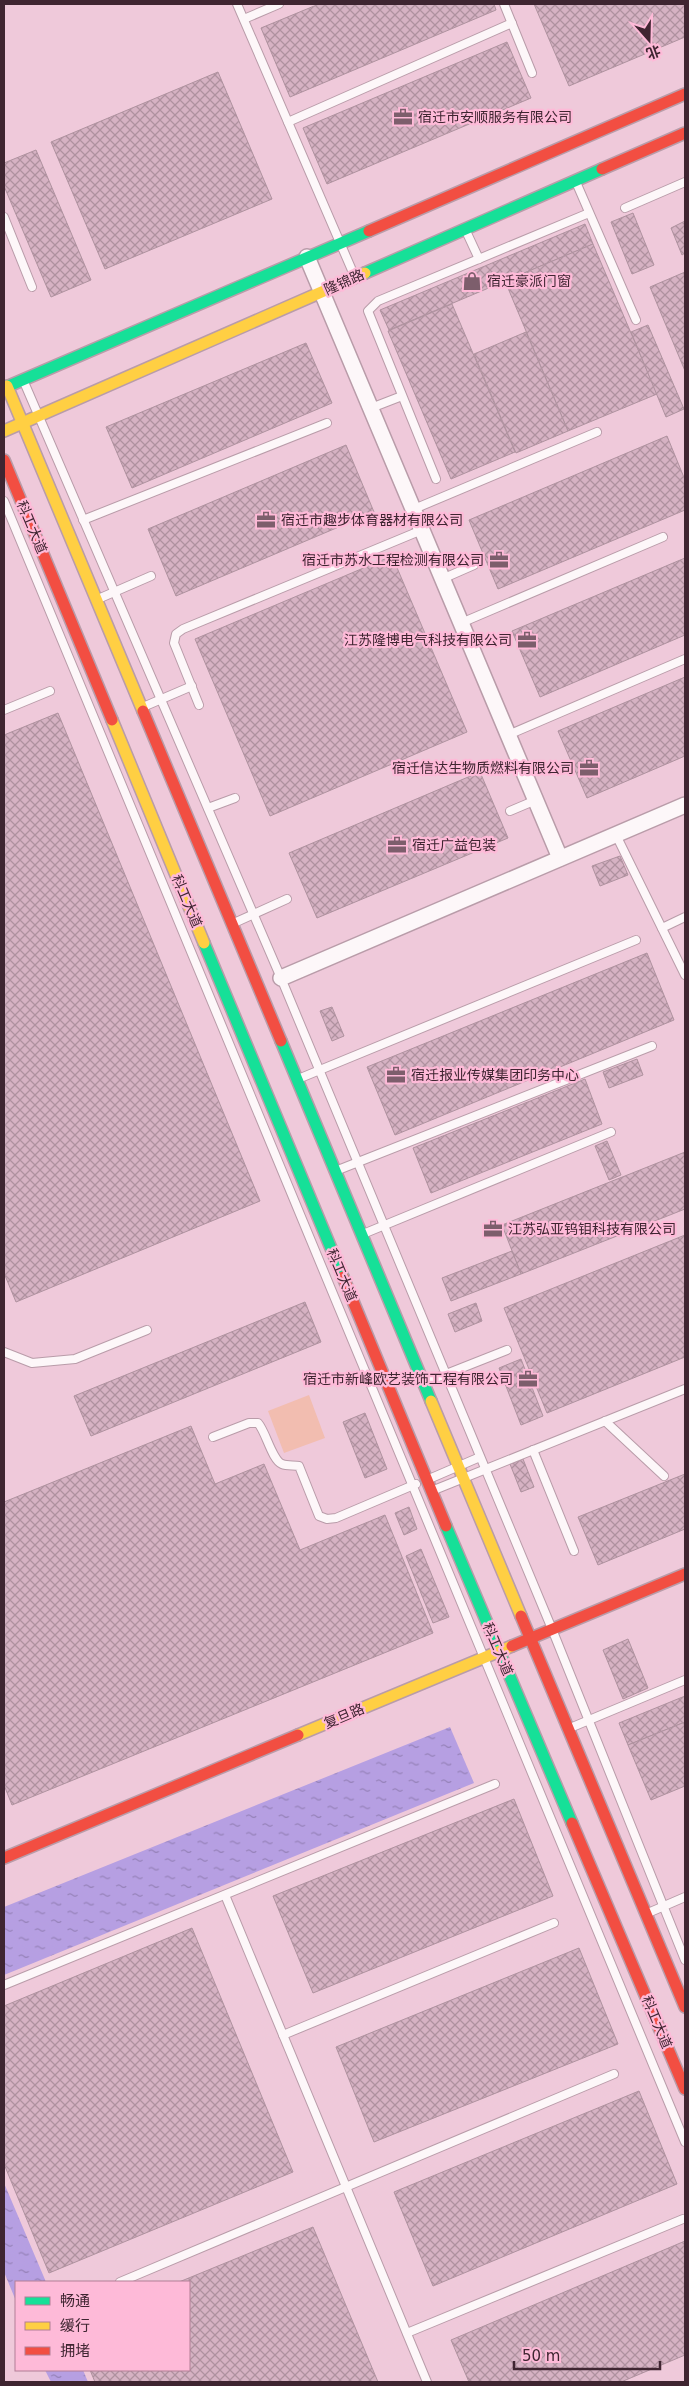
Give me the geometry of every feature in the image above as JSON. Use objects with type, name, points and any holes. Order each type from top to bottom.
[{"type":"street","points":[[685,94],[5,387],[22,423],[142,708],[685,2007]]},
{"type":"street","name":"隆锦路","points":[[4,431],[685,133]]},
{"type":"street","points":[[308,258],[560,858]]},
{"type":"street","name":"科工大道","points":[[4,460],[427,1480],[685,2089]]},
{"type":"street","points":[[281,978],[685,805]]},
{"type":"street","name":"复旦路","points":[[4,1858],[685,1574]]},
{"type":"lane","points":[[238,4],[355,277]]},
{"type":"lane","points":[[244,19],[279,4]]},
{"type":"lane","points":[[504,4],[532,73]]},
{"type":"lane","points":[[288,122],[512,23]]},
{"type":"lane","points":[[576,180],[636,320]]},
{"type":"lane","points":[[625,208],[685,182]]},
{"type":"lane","points":[[436,479],[368,311],[378,301],[589,212]]},
{"type":"lane","points":[[4,217],[32,287]]},
{"type":"lane","points":[[465,229],[479,259]]},
{"type":"lane","points":[[23,380],[320,1070],[552,1629],[685,1960]]},
{"type":"lane","points":[[371,408],[402,396]]},
{"type":"lane","points":[[83,520],[327,423]]},
{"type":"lane","points":[[414,509],[598,432]]},
{"type":"lane","points":[[4,501],[685,2142]]},
{"type":"lane","points":[[199,705],[174,643],[176,634],[183,629],[422,530]]},
{"type":"lane","points":[[461,623],[663,537]]},
{"type":"lane","points":[[442,579],[474,565]]},
{"type":"lane","points":[[96,600],[152,576]]},
{"type":"lane","points":[[508,735],[685,659]]},
{"type":"lane","points":[[142,708],[192,686]]},
{"type":"lane","points":[[4,710],[50,691]]},
{"type":"lane","points":[[208,808],[235,798]]},
{"type":"lane","points":[[510,811],[536,800]]},
{"type":"lane","points":[[616,835],[685,975]]},
{"type":"lane","points":[[232,924],[287,899]]},
{"type":"lane","points":[[662,928],[685,917]]},
{"type":"lane","points":[[297,1080],[636,940]]},
{"type":"lane","points":[[335,1171],[652,1046]]},
{"type":"lane","points":[[362,1235],[611,1132]]},
{"type":"lane","points":[[4,1352],[32,1363],[76,1359],[146,1330]]},
{"type":"lane","points":[[424,1383],[507,1350]]},
{"type":"lane","points":[[432,1491],[685,1389]]},
{"type":"lane","points":[[213,1437],[249,1423],[258,1422],[264,1430],[275,1457],[282,1464],[299,1466],[319,1516],[327,1520],[336,1518],[480,1457]]},
{"type":"lane","points":[[605,1422],[664,1476]]},
{"type":"lane","points":[[533,1450],[574,1551]]},
{"type":"lane","points":[[569,1729],[685,1680]]},
{"type":"lane","points":[[4,1986],[495,1784]]},
{"type":"lane","points":[[225,1895],[427,2382]]},
{"type":"lane","points":[[646,1913],[685,1898]]},
{"type":"lane","points":[[283,2035],[554,1923]]},
{"type":"lane","points":[[122,2281],[614,2074]]},
{"type":"lane","points":[[407,2333],[682,2219]]},
{"type":"shaded area","points":[[309,1395],[325,1438],[284,1453],[268,1411]]},
{"type":"water","points":[[450,1727],[474,1783],[4,1975],[4,1907]]},
{"type":"water","points":[[4,2183],[46,2281],[15,2281],[15,2299],[4,2272]]},
{"type":"water","points":[[46,2371],[83,2371],[88,2382],[51,2382]]},
{"type":"building","points":[[319,4],[494,4],[496,10],[290,97],[261,28]]},
{"type":"building","points":[[534,4],[685,4],[685,37],[569,86]]},
{"type":"building","points":[[507,42],[531,98],[327,184],[303,128]]},
{"type":"building","points":[[218,72],[272,199],[105,269],[51,142]]},
{"type":"building","points":[[36,150],[91,280],[51,297],[4,186],[4,163]]},
{"type":"building","points":[[633,213],[654,265],[632,274],[611,222]]},
{"type":"building","points":[[685,221],[685,253],[682,255],[671,228]]},
{"type":"building","points":[[585,224],[593,244],[389,330],[380,310]]},
{"type":"building","points":[[593,244],[657,394],[568,431],[505,281]]},
{"type":"building","points":[[685,272],[685,371],[650,287]]},
{"type":"building","points":[[452,304],[515,452],[451,479],[388,331]]},
{"type":"building","points":[[648,325],[684,409],[666,417],[631,332]]},
{"type":"building","points":[[526,332],[568,431],[516,453],[474,354]]},
{"type":"building","points":[[306,343],[332,403],[132,488],[106,427]]},
{"type":"building","points":[[667,436],[685,480],[685,510],[498,589],[469,520]]},
{"type":"building","points":[[346,445],[374,512],[176,596],[148,529]]},
{"type":"building","points":[[392,556],[467,732],[270,816],[195,639]]},
{"type":"building","points":[[685,558],[685,635],[540,697],[512,631]]},
{"type":"building","points":[[685,677],[685,756],[587,798],[558,731]]},
{"type":"building","points":[[58,713],[260,1201],[16,1302],[4,1273],[4,735]]},
{"type":"building","points":[[480,772],[508,838],[317,918],[289,853]]},
{"type":"building","points":[[620,856],[628,875],[600,886],[592,866]]},
{"type":"building","points":[[647,953],[674,1020],[395,1135],[367,1067]]},
{"type":"building","points":[[332,1007],[344,1036],[332,1041],[320,1011]]},
{"type":"building","points":[[637,1059],[643,1075],[609,1088],[603,1072]]},
{"type":"building","points":[[585,1079],[602,1124],[431,1193],[413,1148]]},
{"type":"building","points":[[607,1141],[621,1175],[609,1180],[595,1146]]},
{"type":"building","points":[[685,1152],[685,1209],[521,1274],[502,1225]]},
{"type":"building","points":[[685,1235],[685,1357],[547,1413],[504,1308]]},
{"type":"building","points":[[512,1251],[521,1274],[451,1301],[442,1278]]},
{"type":"building","points":[[305,1302],[321,1342],[91,1436],[74,1396]]},
{"type":"building","points":[[476,1303],[482,1321],[455,1332],[448,1314]]},
{"type":"building","points":[[521,1359],[543,1416],[521,1425],[499,1368]]},
{"type":"building","points":[[365,1413],[387,1469],[365,1478],[343,1422]]},
{"type":"building","points":[[191,1426],[215,1484],[264,1464],[300,1550],[385,1515],[433,1633],[12,1805],[4,1785],[4,1502]]},
{"type":"building","points":[[523,1459],[534,1487],[521,1492],[510,1464]]},
{"type":"building","points":[[685,1474],[685,1529],[598,1565],[578,1517]]},
{"type":"building","points":[[409,1507],[417,1529],[404,1535],[395,1513]]},
{"type":"building","points":[[421,1549],[449,1617],[433,1623],[406,1556]]},
{"type":"building","points":[[628,1639],[648,1688],[623,1699],[603,1650]]},
{"type":"building","points":[[685,1696],[685,1722],[628,1745],[619,1723]]},
{"type":"building","points":[[685,1722],[685,1786],[651,1800],[628,1745]]},
{"type":"building","points":[[514,1799],[553,1896],[313,1993],[273,1896]]},
{"type":"building","points":[[192,1928],[293,2172],[49,2273],[4,2164],[4,2006]]},
{"type":"building","points":[[579,1948],[618,2044],[374,2142],[336,2047]]},
{"type":"building","points":[[639,2091],[677,2184],[433,2286],[394,2192]]},
{"type":"building","points":[[313,2227],[378,2382],[95,2382],[90,2371],[190,2371],[190,2281],[181,2281]]},
{"type":"building","points":[[685,2241],[685,2355],[621,2382],[469,2382],[451,2340]]},
{"type":"traffic: fast","points":[[365,273],[602,169]]},
{"type":"traffic: fast","points":[[4,388],[369,231]]},
{"type":"traffic: fast","points":[[204,943],[343,1277]]},
{"type":"traffic: fast","points":[[281,1041],[431,1401]]},
{"type":"traffic: fast","points":[[446,1526],[572,1823]]},
{"type":"traffic: slow","points":[[4,431],[365,273]]},
{"type":"traffic: slow","points":[[7,386],[143,711]]},
{"type":"traffic: slow","points":[[112,720],[204,943]]},
{"type":"traffic: slow","points":[[431,1401],[521,1616]]},
{"type":"traffic: slow","points":[[298,1735],[512,1646]]},
{"type":"traffic: jam","points":[[369,231],[685,94]]},
{"type":"traffic: jam","points":[[602,169],[685,133]]},
{"type":"traffic: jam","points":[[4,460],[112,720]]},
{"type":"traffic: jam","points":[[143,711],[281,1041]]},
{"type":"traffic: jam","points":[[343,1277],[446,1526]]},
{"type":"traffic: jam","points":[[512,1646],[685,1574]]},
{"type":"traffic: jam","points":[[521,1616],[685,2007]]},
{"type":"traffic: jam","points":[[4,1858],[298,1735]]},
{"type":"traffic: jam","points":[[572,1823],[685,2089]]},
{"type":"place","name":"宿迁市安顺服务有限公司","points":[[403,117]]},
{"type":"place","name":"宿迁豪派门窗","points":[[472,281]]},
{"type":"place","name":"宿迁市趣步体育器材有限公司","points":[[266,520]]},
{"type":"place","name":"宿迁市苏水工程检测有限公司","points":[[499,560]]},
{"type":"place","name":"江苏隆博电气科技有限公司","points":[[527,640]]},
{"type":"place","name":"宿迁信达生物质燃料有限公司","points":[[589,768]]},
{"type":"place","name":"宿迁广益包装","points":[[397,845]]},
{"type":"place","name":"宿迁报业传媒集团印务中心","points":[[396,1075]]},
{"type":"place","name":"江苏弘亚钨钼科技有限公司","points":[[493,1229]]},
{"type":"place","name":"宿迁市新峰欧艺装饰工程有限公司","points":[[528,1379]]}]
